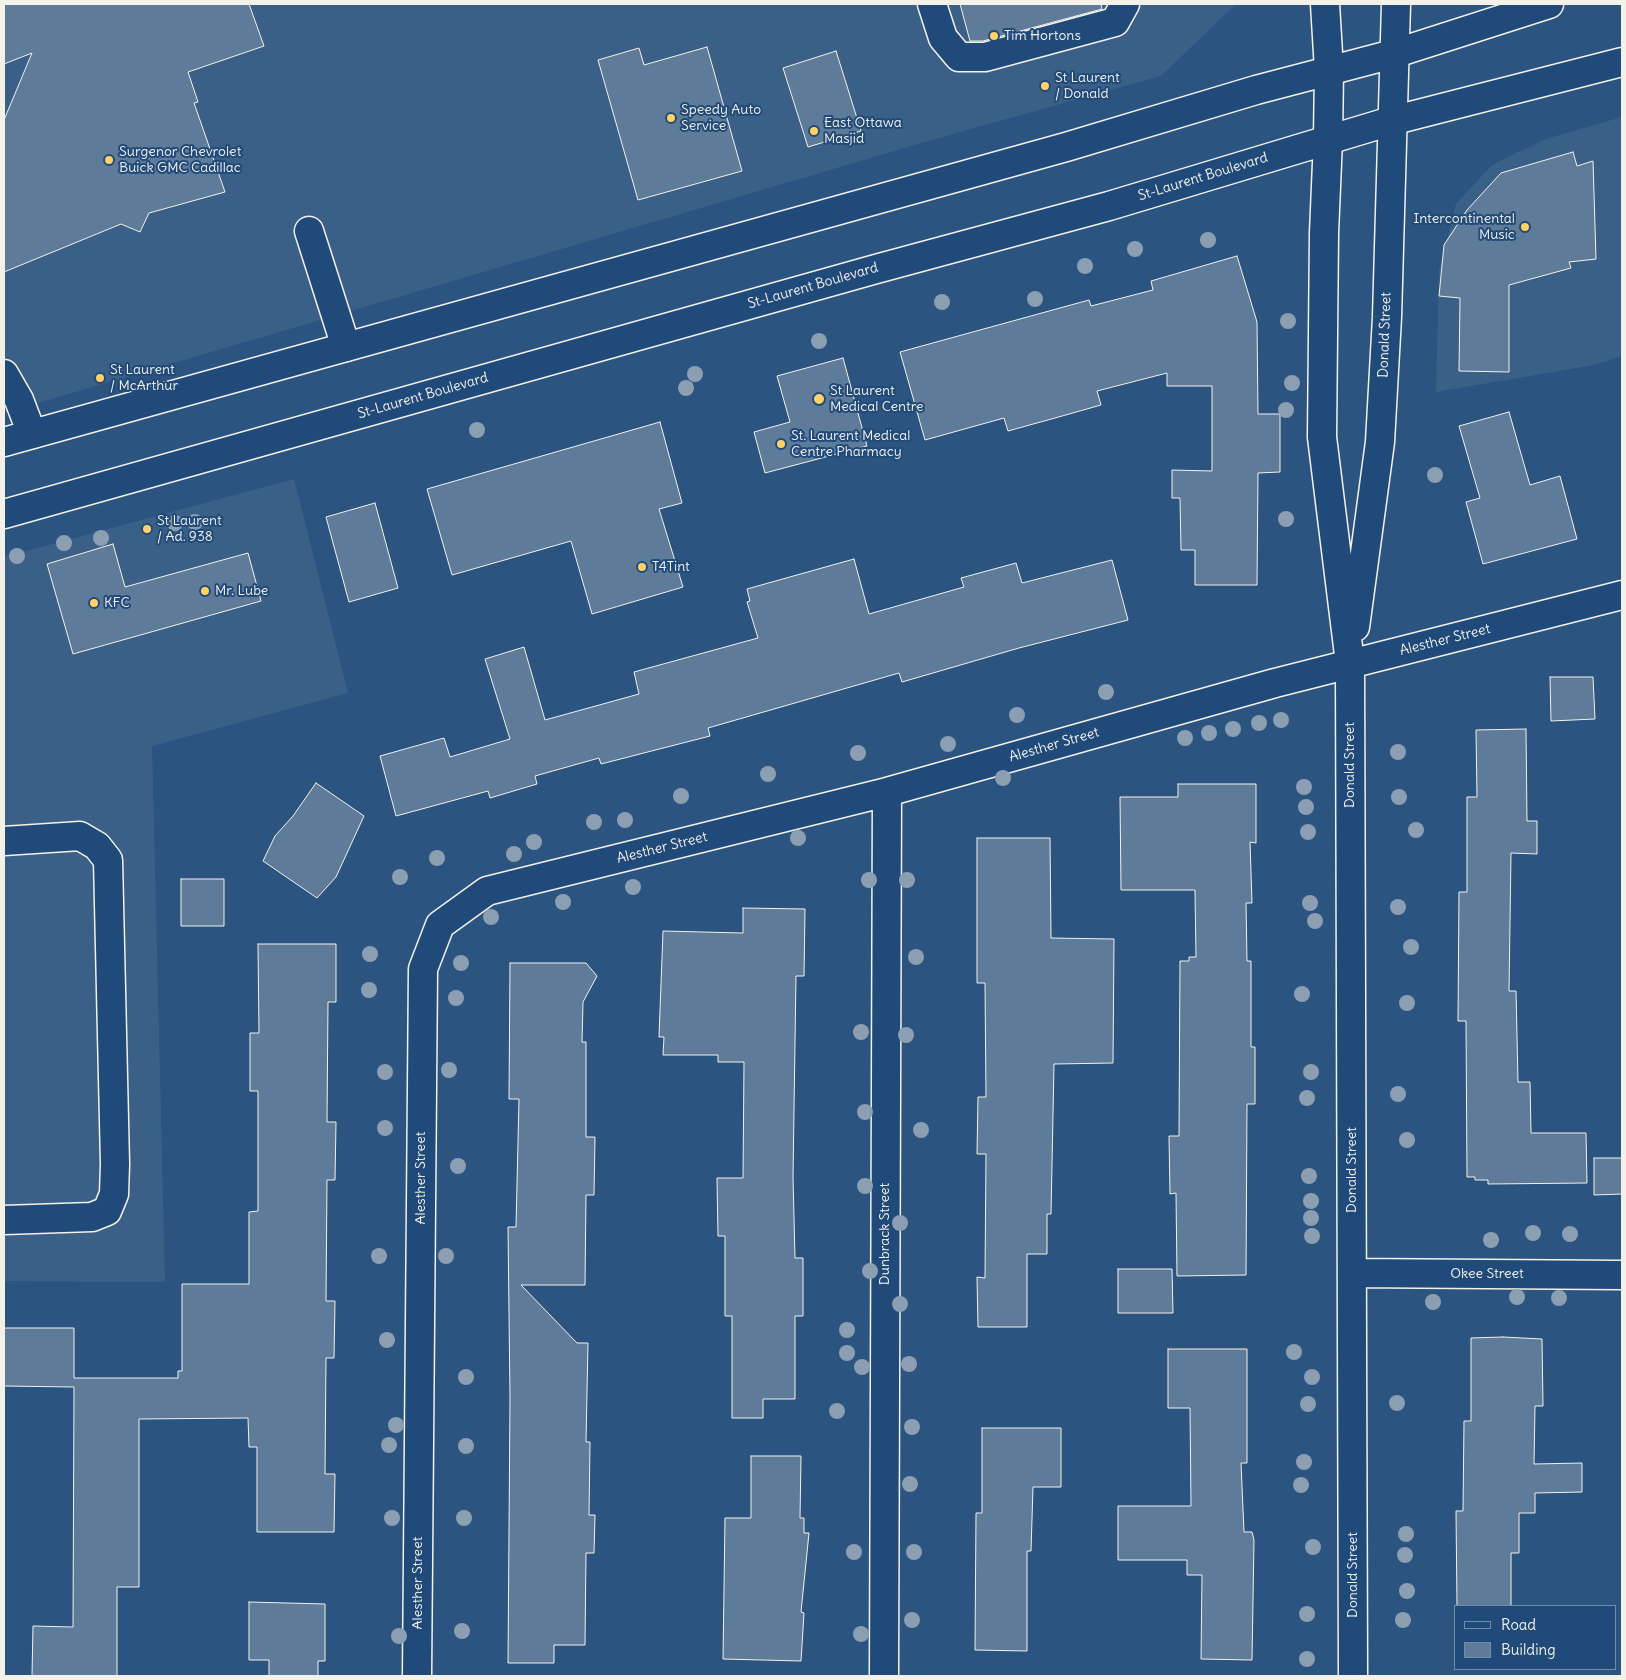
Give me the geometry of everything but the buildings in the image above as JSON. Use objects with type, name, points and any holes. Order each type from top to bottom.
[{"type":"street","points":[[932,4],[943,38],[959,57],[985,57],[1115,22],[1125,4]]},
{"type":"street","name":"Donald Street","points":[[1325,4],[1329,70],[1324,233],[1322,437],[1350,663],[1353,1676]]},
{"type":"street","name":"Donald Street","points":[[1350,663],[1380,442],[1387,317],[1391,121],[1396,4]]},
{"type":"street","points":[[4,442],[1075,144],[1329,70],[1393,54],[1549,4]]},
{"type":"street","name":"St-Laurent Boulevard","points":[[4,514],[876,269],[1109,206],[1391,121],[1622,62]]},
{"type":"street","points":[[309,231],[346,347]]},
{"type":"street","points":[[4,374],[19,400],[32,434]]},
{"type":"street","name":"Alesther Street","points":[[417,1676],[422,969],[440,924],[487,891],[887,792],[1350,663],[1622,596]]},
{"type":"street","name":"Dunbrack Street","points":[[884,1676],[887,792]]},
{"type":"street","points":[[4,841],[80,836],[96,846],[108,860],[115,1164],[114,1194],[107,1211],[92,1217],[4,1220]]},
{"type":"street","name":"Okee Street","points":[[1352,1273],[1622,1275]]},
{"type":"shaded area","points":[[4,4],[1236,4],[1161,76],[942,137],[4,413]]},
{"type":"shaded area","points":[[1622,117],[1622,356],[1594,365],[1436,392],[1439,270],[1456,204],[1492,165],[1546,139]]},
{"type":"shaded area","points":[[294,479],[348,693],[152,746],[165,1282],[4,1281],[4,557]]},
{"type":"place","name":"Tim Hortons","points":[[994,36]]},
{"type":"place","name":"St Laurent / Donald","points":[[1045,86]]},
{"type":"place","name":"Speedy Auto Service","points":[[671,118]]},
{"type":"place","name":"East Ottawa Masjid","points":[[814,131]]},
{"type":"place","name":"Surgenor Chevrolet Buick GMC Cadillac","points":[[109,160]]},
{"type":"place","name":"Intercontinental Music","points":[[1525,227]]},
{"type":"place","name":"St Laurent / McArthur","points":[[100,378]]},
{"type":"place","name":"St Laurent Medical Centre","points":[[819,399]]},
{"type":"place","name":"St. Laurent Medical Centre Pharmacy","points":[[781,444]]},
{"type":"place","name":"St Laurent / Ad. 938","points":[[147,529]]},
{"type":"place","name":"T4Tint","points":[[642,567]]},
{"type":"place","name":"Mr. Lube","points":[[205,591]]},
{"type":"place","name":"KFC","points":[[94,603]]}]
